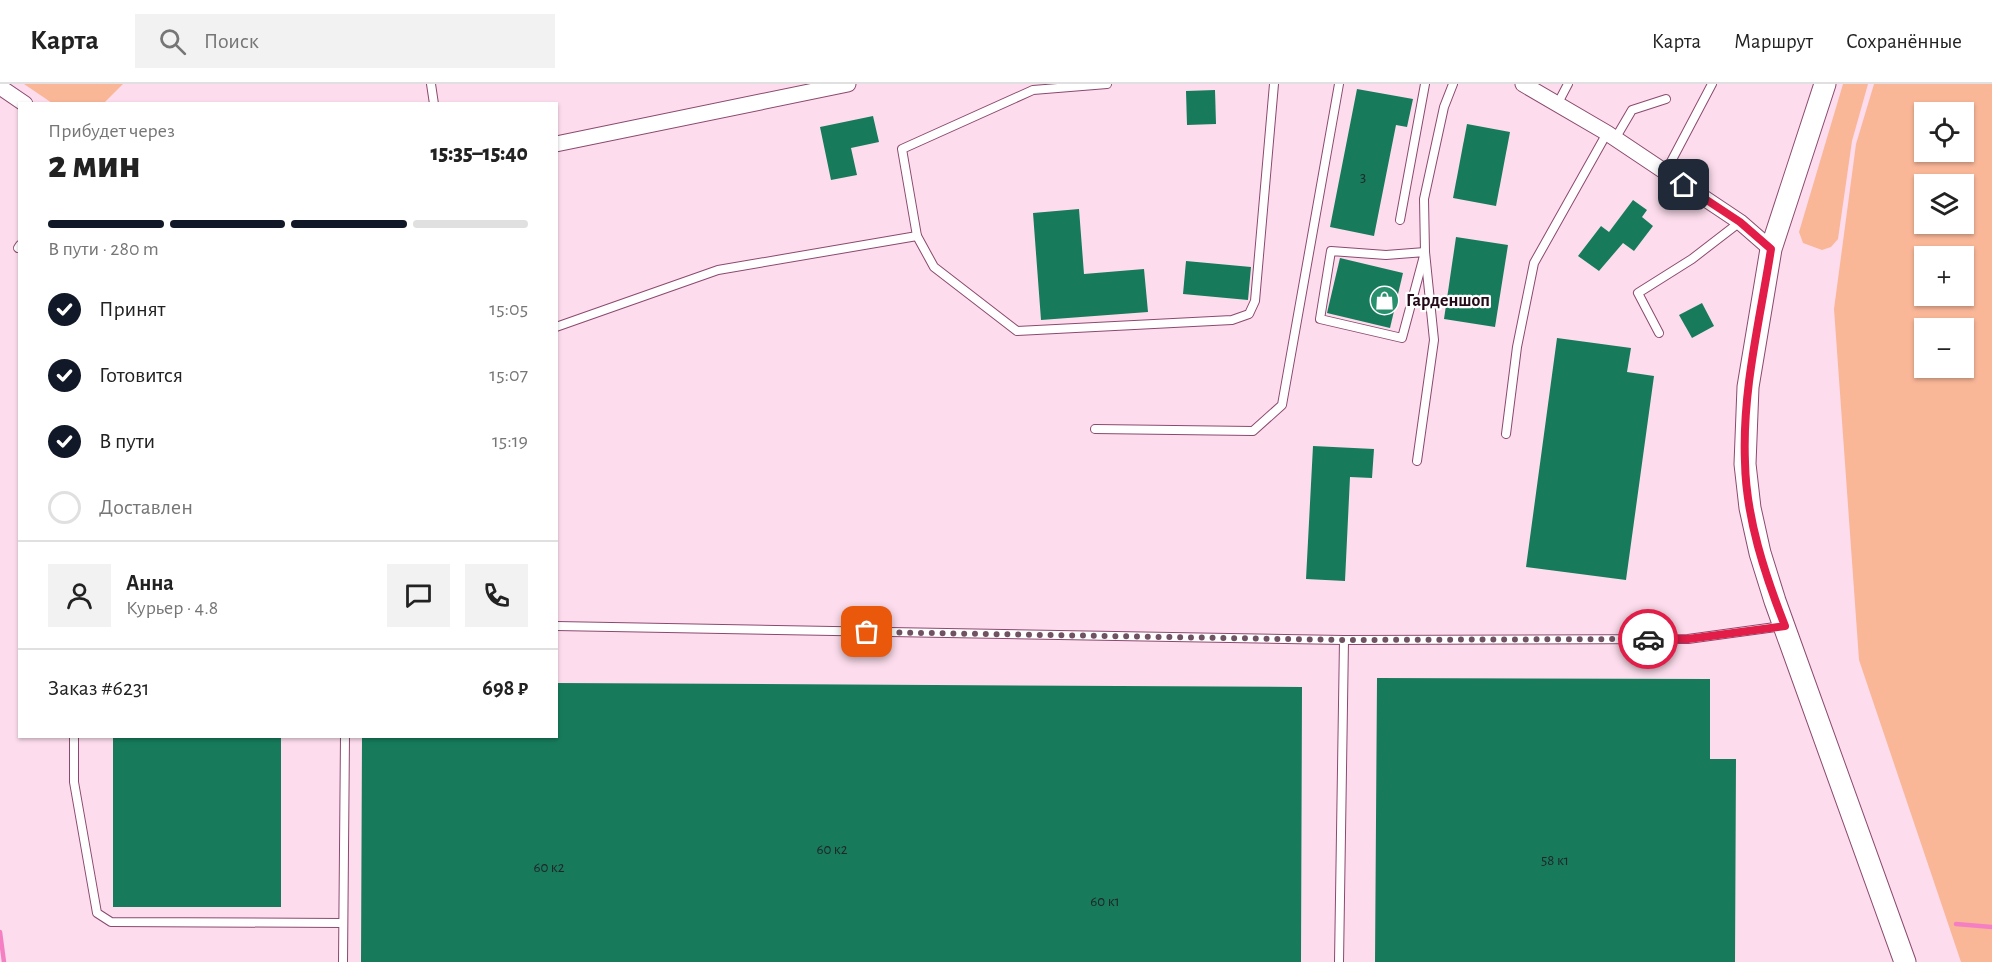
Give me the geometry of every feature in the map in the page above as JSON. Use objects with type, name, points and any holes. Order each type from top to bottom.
[{"type":"main road","points":[[1825,84],[1771,249],[1748,387],[1744,464],[1750,508],[1760,553],[1905,962]]},
{"type":"street","points":[[558,144],[848,84]]},
{"type":"street","points":[[1523,84],[1611,136],[1740,222],[1771,249]]},
{"type":"street","points":[[0,87],[22,102]]},
{"type":"lane","points":[[431,84],[434,102]]},
{"type":"lane","points":[[1107,84],[1033,90],[902,148],[917,237],[934,267],[1017,331],[1232,320],[1249,314],[1255,301],[1274,84]]},
{"type":"lane","points":[[1095,429],[1253,431],[1282,405],[1339,84]]},
{"type":"lane","points":[[1400,220],[1425,84]]},
{"type":"lane","points":[[1417,461],[1434,340],[1425,252],[1424,199],[1444,107],[1453,84]]},
{"type":"lane","points":[[1558,104],[1568,84]]},
{"type":"lane","points":[[1665,173],[1712,84]]},
{"type":"lane","points":[[1506,434],[1517,347],[1534,263],[1611,136],[1632,110],[1666,99]]},
{"type":"lane","points":[[1659,333],[1638,292],[1692,259],[1740,222]]},
{"type":"lane","points":[[558,326],[718,270],[917,237]]},
{"type":"lane","points":[[1331,251],[1386,255],[1425,252],[1402,338],[1320,319],[1331,251]]},
{"type":"lane","points":[[558,626],[1344,640],[1688,639],[1785,626]]},
{"type":"lane","points":[[1339,962],[1344,640]]},
{"type":"lane","points":[[74,738],[74,782],[97,913],[111,922],[344,923]]},
{"type":"lane","points":[[343,962],[345,738]]},
{"type":"shaded area","points":[[24,84],[123,84],[105,102],[51,102]]},
{"type":"shaded area","points":[[1843,84],[1868,84],[1852,141],[1838,239],[1831,247],[1822,250],[1803,243],[1799,232]]},
{"type":"shaded area","points":[[1874,84],[1992,84],[1992,962],[1961,962],[1859,660],[1834,309],[1856,144]]},
{"type":"building","points":[[1357,89],[1413,99],[1407,127],[1396,125],[1374,236],[1330,227]]},
{"type":"building","points":[[1215,90],[1216,124],[1187,125],[1186,91]]},
{"type":"building","points":[[873,116],[879,142],[851,148],[857,175],[831,180],[820,127]]},
{"type":"building","points":[[1467,124],[1510,132],[1496,206],[1453,198]]},
{"type":"building","points":[[1633,200],[1647,210],[1642,217],[1653,226],[1634,251],[1623,243],[1599,271],[1578,256],[1601,226],[1609,232]]},
{"type":"building","points":[[1079,209],[1084,274],[1144,269],[1148,312],[1041,320],[1033,213]]},
{"type":"building","points":[[1456,237],[1508,245],[1495,327],[1444,319]]},
{"type":"building","points":[[1340,258],[1403,273],[1390,328],[1327,313]]},
{"type":"building","points":[[1186,261],[1251,267],[1248,300],[1183,294]]},
{"type":"building","points":[[1702,303],[1714,326],[1692,338],[1679,315]]},
{"type":"building","points":[[1557,338],[1631,348],[1627,372],[1654,376],[1626,580],[1526,567]]},
{"type":"building","points":[[1313,446],[1374,449],[1372,478],[1350,477],[1345,581],[1306,579]]},
{"type":"building","points":[[1377,678],[1710,679],[1710,759],[1736,759],[1735,962],[1375,962]]},
{"type":"building","points":[[558,683],[1302,687],[1301,962],[361,962],[362,738],[558,738]]},
{"type":"building","points":[[113,738],[281,738],[281,907],[113,907]]},
{"type":"waterway","points":[[1956,924],[1992,927]]},
{"type":"waterway","points":[[0,932],[4,962]]},
{"type":"way so far","points":[[867,632],[1344,640],[1648,639]]},
{"type":"place","name":"Гарденшоп","points":[[1385,300]]},
{"type":"route","points":[[1648,639],[1688,639],[1785,626],[1760,553],[1750,508],[1744,464],[1748,387],[1771,249],[1740,222],[1684,185]]}]
